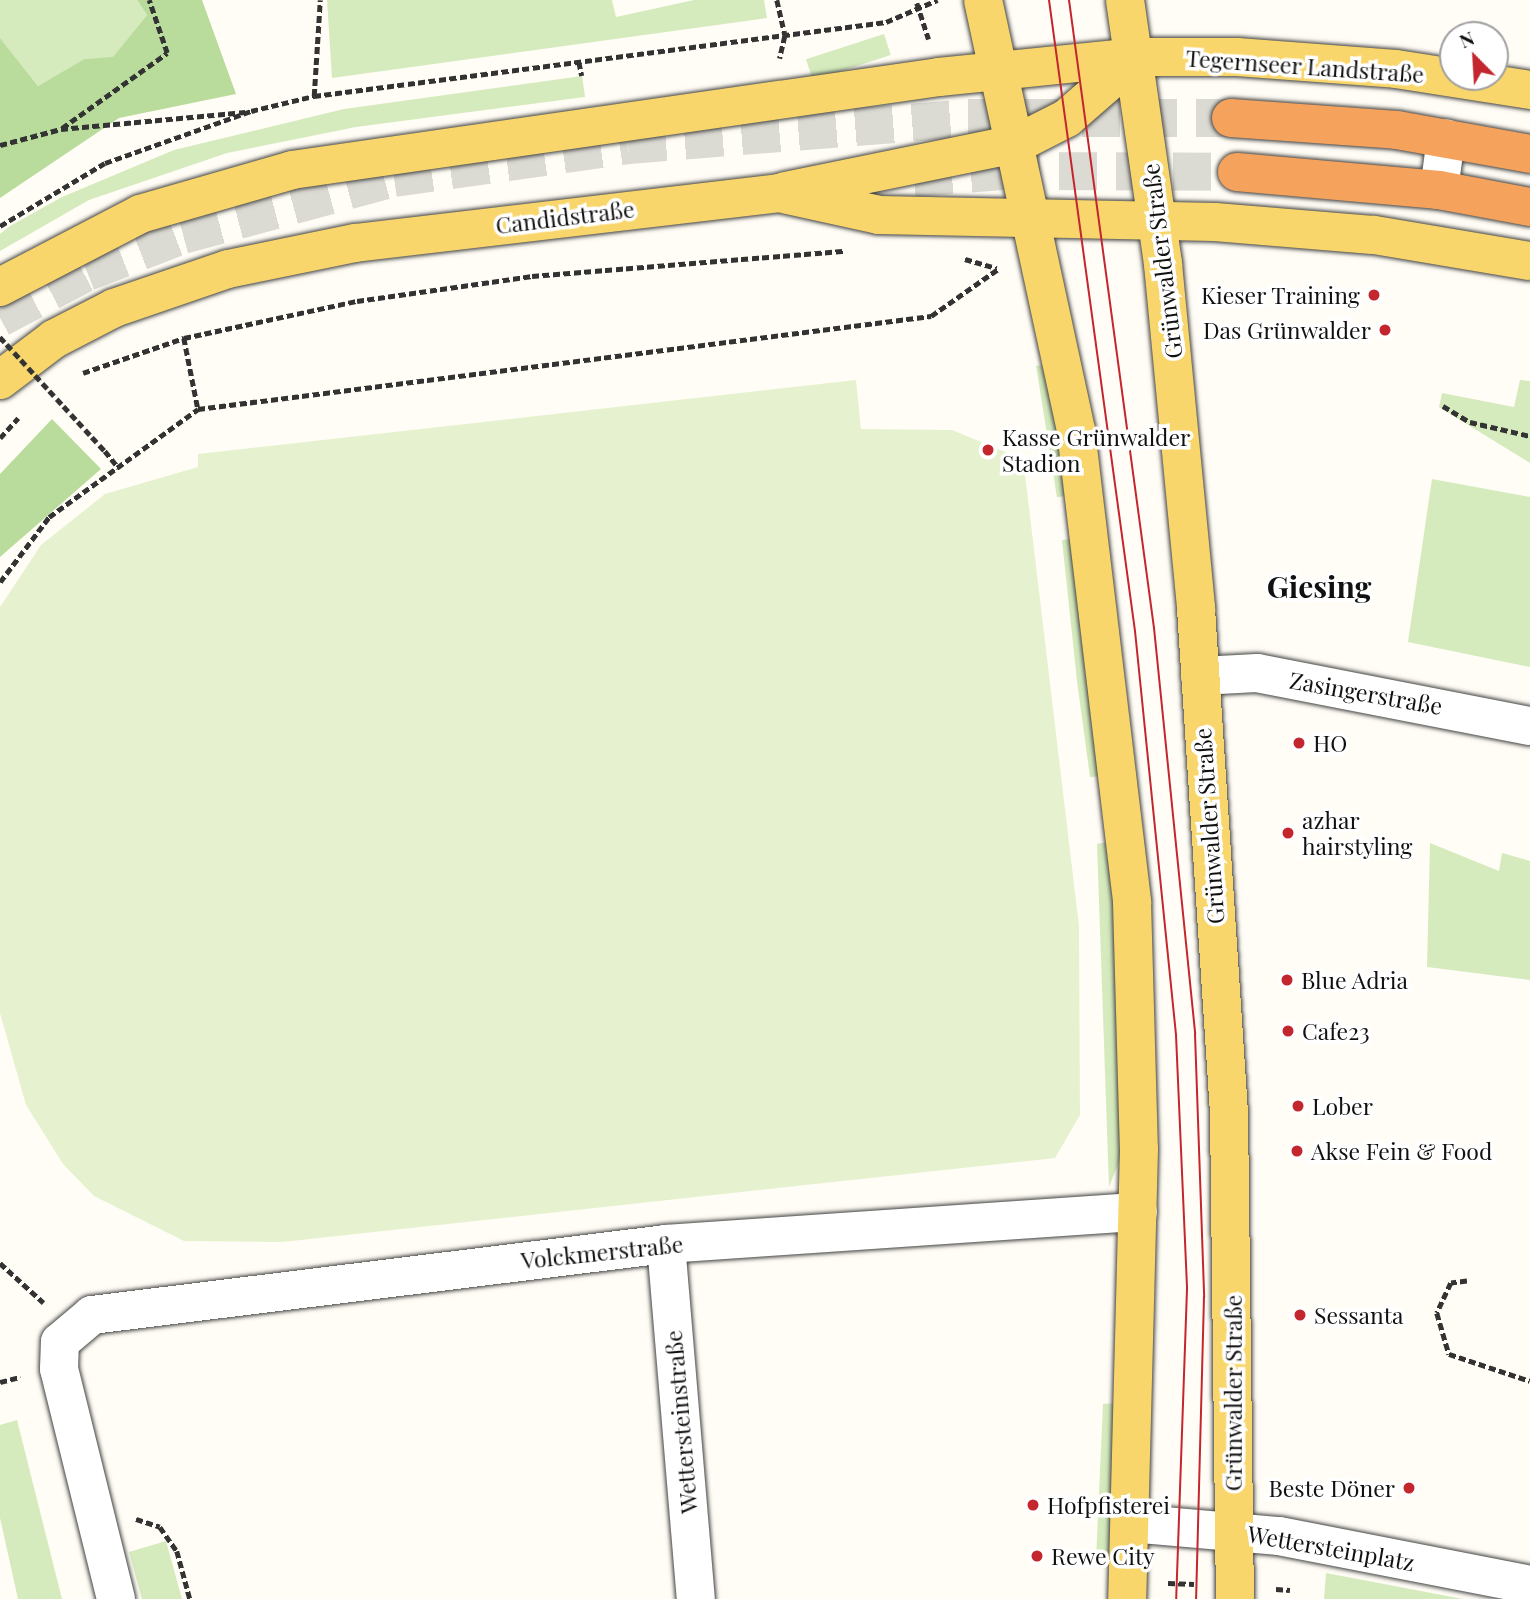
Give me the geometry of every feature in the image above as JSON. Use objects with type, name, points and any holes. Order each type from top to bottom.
[{"type":"highway","points":[[1231,118],[1446,138],[1530,154]]},
{"type":"highway","points":[[1237,172],[1439,190],[1530,207]]},
{"type":"main road","points":[[983,0],[1033,219],[1076,431],[1107,658],[1132,902],[1138,1212],[1128,1590]]},
{"type":"main road","points":[[1125,0],[1137,57]]},
{"type":"main road","points":[[0,287],[140,214],[292,170],[1000,70],[1137,57]]},
{"type":"main road","points":[[779,193],[1016,144],[1067,118],[1137,57]]},
{"type":"main road","name":"Tegernseer Landstraße","points":[[1137,57],[1396,69],[1530,90]]},
{"type":"main road","name":"Grünwalder Straße","points":[[1137,57],[1158,219],[1200,676],[1229,1113],[1236,1593]]},
{"type":"main road","name":"Candidstraße","points":[[0,380],[54,339],[114,308],[228,269],[355,243],[779,193],[879,215],[1158,219]]},
{"type":"main road","points":[[1158,219],[1374,236],[1530,261]]},
{"type":"street","points":[[1439,190],[1446,138]]},
{"type":"street","name":"Zasingerstraße","points":[[1200,676],[1257,673],[1530,726]]},
{"type":"street","name":"Volckmerstraße","points":[[71,1327],[117,1308],[666,1244],[1138,1212]]},
{"type":"street","name":"Wettersteinstraße","points":[[666,1244],[696,1599]]},
{"type":"street","points":[[71,1327],[60,1342],[59,1369],[116,1599]]},
{"type":"street","name":"Wettersteinplatz","points":[[1130,1523],[1234,1531],[1530,1585]]},
{"type":"path","points":[[61,129],[167,53],[149,0]]},
{"type":"path","points":[[314,96],[320,0]]},
{"type":"path","points":[[769,61],[780,59],[785,36],[777,0]]},
{"type":"path","points":[[0,226],[105,163],[251,111],[314,96],[886,22],[917,4],[937,0]]},
{"type":"path","points":[[917,4],[930,42]]},
{"type":"path","points":[[579,62],[582,76]]},
{"type":"path","points":[[0,145],[61,129],[251,111]]},
{"type":"path","points":[[73,377],[184,338],[357,302],[532,276],[853,251]]},
{"type":"path","points":[[0,582],[49,517],[198,409],[931,316],[998,269],[951,255]]},
{"type":"path","points":[[0,337],[120,468]]},
{"type":"path","points":[[184,338],[198,409]]},
{"type":"path","points":[[41,399],[62,384]]},
{"type":"path","points":[[1443,406],[1469,422],[1530,436]]},
{"type":"path","points":[[0,438],[24,413]]},
{"type":"path","points":[[0,1263],[71,1327]]},
{"type":"path","points":[[1467,1281],[1451,1283],[1437,1313],[1448,1354],[1530,1381]]},
{"type":"path","points":[[98,1528],[132,1518],[160,1527],[177,1551],[190,1599]]},
{"type":"path","points":[[1128,1590],[1236,1593],[1290,1590]]},
{"type":"green space","points":[[0,0],[137,0],[147,15],[113,58],[84,59],[38,86],[0,38]]},
{"type":"green space","points":[[137,0],[202,0],[236,94],[119,118],[0,198],[0,38],[38,86],[84,59],[113,57],[147,15]]},
{"type":"green space","points":[[327,0],[612,0],[616,17],[694,0],[764,0],[767,18],[332,78]]},
{"type":"green space","points":[[884,34],[891,55],[813,80],[806,59]]},
{"type":"green space","points":[[582,76],[585,97],[356,127],[227,153],[89,200],[0,251],[0,234],[10,226],[62,197],[174,150],[344,109]]},
{"type":"green space","points":[[1048,364],[1069,495],[1057,497],[1036,366]]},
{"type":"green space","points":[[856,380],[861,429],[952,430],[1015,456],[1025,474],[1079,926],[1080,1115],[1055,1158],[282,1242],[184,1241],[94,1196],[63,1164],[26,1105],[0,1013],[0,607],[41,545],[105,494],[198,467],[198,454]]},
{"type":"green space","points":[[1520,380],[1530,381],[1530,463],[1439,407],[1442,393],[1514,407]]},
{"type":"green space","points":[[52,419],[101,469],[0,557],[0,474]]},
{"type":"green space","points":[[1432,479],[1530,497],[1530,667],[1408,642]]},
{"type":"green space","points":[[1073,539],[1103,776],[1090,777],[1077,681],[1062,540]]},
{"type":"green space","points":[[1108,842],[1120,975],[1124,1149],[1109,1187],[1097,844]]},
{"type":"green space","points":[[1430,843],[1499,871],[1502,853],[1530,861],[1530,980],[1427,967]]},
{"type":"green space","points":[[1116,1403],[1111,1562],[1096,1561],[1103,1404]]},
{"type":"green space","points":[[17,1420],[62,1599],[18,1599],[0,1518],[0,1425]]},
{"type":"green space","points":[[166,1541],[182,1599],[142,1599],[129,1552]]},
{"type":"green space","points":[[1326,1573],[1463,1599],[1324,1599]]},
{"type":"tunnel","points":[[0,318],[87,272],[183,235],[394,178],[628,145],[968,118],[1231,118]]},
{"type":"tunnel","points":[[914,178],[1002,171],[1237,172]]},
{"type":"tram line","points":[[1049,0],[1135,631],[1176,1035],[1187,1289],[1176,1599]]},
{"type":"tram line","points":[[1069,0],[1154,628],[1195,1034],[1204,1297],[1196,1599]]},
{"type":"place","name":"Kieser Training","points":[[1374,295]]},
{"type":"place","name":"Das Grünwalder","points":[[1385,330]]},
{"type":"place","name":"Kasse Grünwalder Stadion","points":[[988,450]]},
{"type":"place","name":"HO","points":[[1299,743]]},
{"type":"place","name":"azhar hairstyling","points":[[1288,833]]},
{"type":"place","name":"Blue Adria","points":[[1287,980]]},
{"type":"place","name":"Cafe23","points":[[1288,1031]]},
{"type":"place","name":"Lober","points":[[1298,1106]]},
{"type":"place","name":"Akse Fein & Food","points":[[1297,1151]]},
{"type":"place","name":"Sessanta","points":[[1300,1315]]},
{"type":"place","name":"Beste Döner","points":[[1409,1488]]},
{"type":"place","name":"Hofpfisterei","points":[[1033,1505]]},
{"type":"place","name":"Rewe City","points":[[1037,1556]]},
{"type":"district","name":"Giesing","points":[[1319,586]]}]
